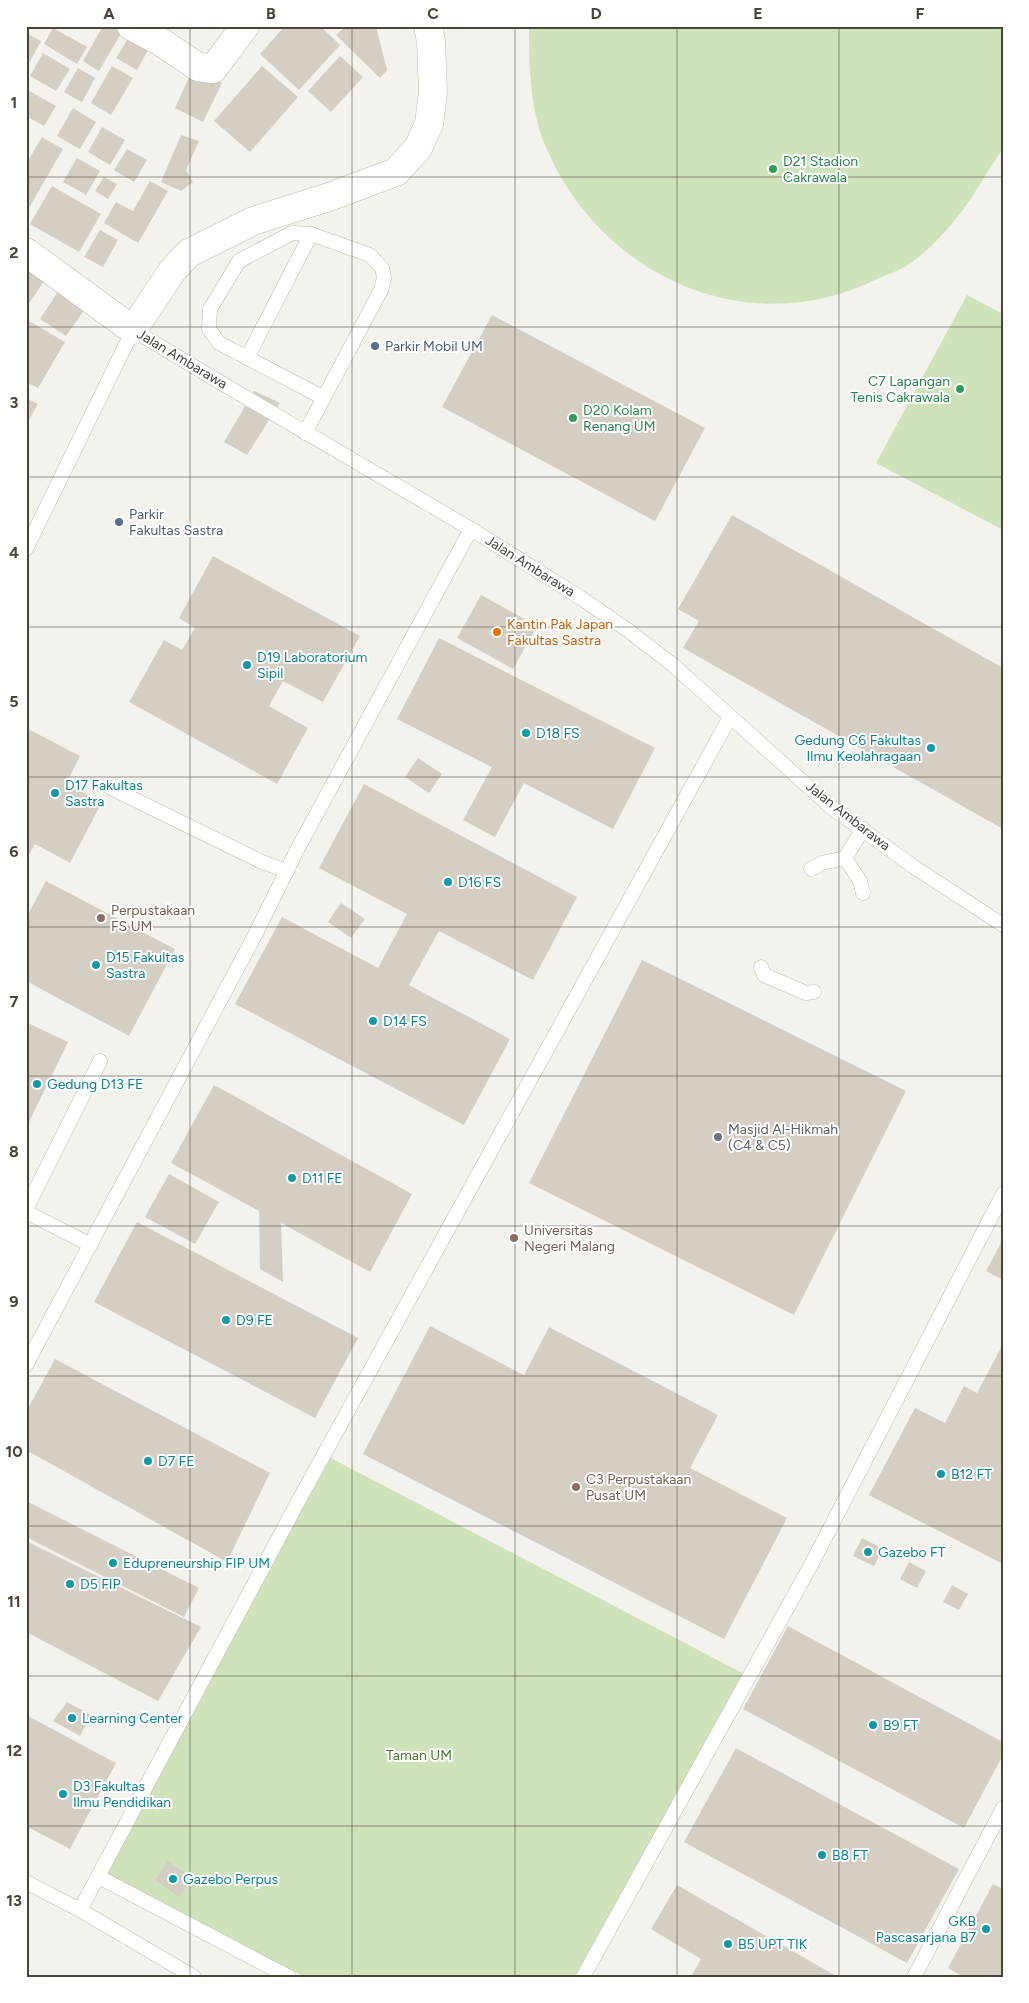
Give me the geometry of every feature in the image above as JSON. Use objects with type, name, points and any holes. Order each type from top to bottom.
[{"type":"street","points":[[131,26],[161,42],[198,67],[213,68],[246,26]]},
{"type":"street","points":[[133,330],[172,271],[189,253],[253,221],[329,197],[396,172],[418,148],[429,124],[433,92],[430,31]]},
{"type":"street","name":"Jalan Ambarawa","points":[[26,252],[133,330]]},
{"type":"lane","points":[[305,433],[324,398],[381,290],[384,278],[382,268],[370,255],[311,234],[292,233],[239,261],[210,309],[209,329],[220,343],[324,398]]},
{"type":"lane","points":[[247,358],[311,234]]},
{"type":"lane","name":"Jalan Ambarawa","points":[[133,330],[471,529],[581,598],[654,649],[831,807],[914,867],[1003,925]]},
{"type":"lane","points":[[26,549],[133,330]]},
{"type":"lane","points":[[26,1364],[91,1245],[287,871],[471,529]]},
{"type":"lane","points":[[80,1910],[296,1505],[730,717]]},
{"type":"lane","points":[[111,788],[262,862],[287,871]]},
{"type":"lane","points":[[811,869],[822,863],[845,858],[862,829]]},
{"type":"lane","points":[[845,858],[860,882],[862,893]]},
{"type":"lane","points":[[762,968],[764,975],[806,993],[814,992]]},
{"type":"lane","points":[[91,1245],[26,1211],[100,1061]]},
{"type":"lane","points":[[583,1977],[812,1565],[1003,1194]]},
{"type":"lane","points":[[914,1977],[1003,1808]]},
{"type":"lane","points":[[98,1877],[290,1977]]},
{"type":"lane","points":[[26,1882],[80,1910],[194,1977]]},
{"type":"green space","name":"D21 Stadion Cakrawala","points":[[529,26],[1003,26],[1003,147],[955,220],[926,251],[903,268],[830,297],[780,304],[731,300],[684,286],[641,262],[602,231],[570,191],[545,145],[536,117],[530,71]]},
{"type":"green space","name":"C7 Lapangan Tenis Cakrawala","points":[[967,295],[1003,314],[1003,530],[876,463]]},
{"type":"green space","name":"Taman UM","points":[[325,1455],[750,1677],[586,1977],[305,1977],[104,1872]]},
{"type":"building","points":[[103,26],[117,26],[123,30],[99,71],[83,61]]},
{"type":"building","points":[[285,26],[320,26],[340,45],[299,90],[260,54]]},
{"type":"building","points":[[346,26],[376,26],[387,70],[380,78],[336,35]]},
{"type":"building","points":[[53,28],[87,47],[77,64],[44,44]]},
{"type":"building","points":[[132,32],[152,43],[137,70],[116,58]]},
{"type":"building","points":[[26,33],[41,41],[28,65],[26,64]]},
{"type":"building","points":[[43,53],[70,69],[56,91],[30,76]]},
{"type":"building","points":[[340,56],[363,77],[331,112],[308,91]]},
{"type":"building","points":[[112,66],[133,78],[111,115],[91,103]]},
{"type":"building","points":[[262,66],[298,97],[250,152],[214,121]]},
{"type":"building","points":[[78,68],[95,78],[82,102],[64,92]]},
{"type":"building","points":[[193,69],[222,83],[203,122],[175,108]]},
{"type":"building","points":[[26,89],[56,106],[44,126],[26,116]]},
{"type":"building","points":[[73,108],[96,122],[80,149],[57,136]]},
{"type":"building","points":[[102,127],[125,140],[110,165],[88,152]]},
{"type":"building","points":[[181,135],[199,141],[186,170],[193,182],[181,191],[161,182]]},
{"type":"building","points":[[42,137],[63,149],[26,213],[26,164]]},
{"type":"building","points":[[127,149],[147,160],[134,182],[114,170]]},
{"type":"building","points":[[77,158],[100,171],[86,195],[63,182]]},
{"type":"building","points":[[104,177],[117,184],[108,199],[95,191]]},
{"type":"building","points":[[150,181],[168,191],[138,243],[104,223],[116,202],[133,211]]},
{"type":"building","points":[[52,186],[101,214],[79,252],[30,224]]},
{"type":"building","points":[[100,230],[118,240],[103,267],[84,257]]},
{"type":"building","points":[[26,265],[46,278],[26,308]]},
{"type":"building","points":[[61,287],[88,305],[66,336],[40,319]]},
{"type":"building","name":"D20 Kolam Renang UM","points":[[492,315],[705,428],[655,521],[442,407]]},
{"type":"building","points":[[29,321],[65,342],[38,388],[26,382],[26,325]]},
{"type":"building","points":[[254,391],[280,403],[247,455],[224,442]]},
{"type":"building","points":[[26,398],[38,404],[26,425]]},
{"type":"building","name":"Gedung C6 Fakultas Ilmu Keolahragaan","points":[[732,515],[1003,668],[1003,829],[683,648],[699,621],[678,609]]},
{"type":"building","name":"D19 Laboratorium Sipil","points":[[213,556],[360,636],[323,702],[283,681],[269,706],[308,728],[277,784],[129,702],[164,640],[182,650],[195,628],[179,618]]},
{"type":"building","name":"Kantin Pak Japan Fakultas Sastra","points":[[481,595],[537,626],[513,669],[457,638]]},
{"type":"building","name":"D18 FS","points":[[439,638],[655,748],[613,829],[524,783],[495,837],[463,820],[492,767],[397,719]]},
{"type":"building","name":"D17 Fakultas Sastra","points":[[26,728],[80,756],[66,784],[102,802],[70,863],[35,844],[26,860]]},
{"type":"building","points":[[418,758],[442,774],[429,793],[405,777]]},
{"type":"building","points":[[364,784],[577,897],[533,980],[439,931],[409,985],[510,1039],[464,1125],[235,1004],[282,917],[378,968],[407,914],[319,868]]},
{"type":"building","name":"D15 Fakultas Sastra","points":[[46,881],[175,949],[129,1036],[26,981],[26,918]]},
{"type":"building","points":[[341,903],[365,919],[351,938],[328,922]]},
{"type":"building","name":"Masjid Al-Hikmah (C4 & C5)","points":[[642,960],[906,1091],[794,1315],[529,1183]]},
{"type":"building","name":"Gedung D13 FE","points":[[26,1022],[68,1042],[26,1128]]},
{"type":"building","name":"D11 FE","points":[[214,1085],[412,1194],[370,1272],[281,1223],[283,1282],[260,1269],[259,1211],[171,1163]]},
{"type":"building","points":[[169,1174],[219,1202],[195,1244],[145,1217]]},
{"type":"building","name":"D9 FE","points":[[137,1222],[358,1338],[315,1418],[94,1302]]},
{"type":"building","points":[[1003,1239],[1003,1280],[986,1271]]},
{"type":"building","name":"C3 Perpustakaan Pusat UM","points":[[430,1326],[524,1375],[549,1327],[718,1415],[690,1468],[787,1518],[724,1639],[363,1454]]},
{"type":"building","name":"B12 FT","points":[[1003,1344],[1003,1564],[869,1495],[915,1408],[945,1423],[964,1386],[977,1393]]},
{"type":"building","name":"D7 FE","points":[[55,1359],[270,1473],[227,1562],[26,1450],[26,1412]]},
{"type":"building","name":"Edupreneurship FIP UM","points":[[26,1501],[199,1588],[184,1617],[26,1537]]},
{"type":"building","name":"Gazebo FT","points":[[862,1538],[883,1549],[874,1566],[853,1556]]},
{"type":"building","name":"D5 FIP","points":[[26,1541],[201,1627],[158,1701],[26,1632]]},
{"type":"building","name":"Gazebo FT","points":[[909,1562],[926,1571],[917,1588],[900,1579]]},
{"type":"building","name":"Gazebo FT","points":[[952,1585],[968,1594],[959,1610],[943,1602]]},
{"type":"building","name":"B9 FT","points":[[788,1626],[1003,1742],[1003,1755],[964,1828],[743,1709]]},
{"type":"building","name":"Learning Center","points":[[67,1702],[91,1715],[80,1736],[53,1721]]},
{"type":"building","name":"D3 Fakultas Ilmu Pendidikan","points":[[26,1715],[116,1763],[70,1849],[26,1826]]},
{"type":"building","name":"B8 FT","points":[[736,1748],[959,1869],[907,1963],[684,1842]]},
{"type":"building","name":"Gazebo Perpus","points":[[168,1861],[192,1877],[179,1897],[155,1880]]},
{"type":"building","name":"GKB Pascasarjana B7","points":[[993,1884],[1003,1889],[1003,1977],[964,1977],[948,1968]]},
{"type":"building","name":"B5 UPT TIK","points":[[677,1885],[838,1977],[691,1977],[701,1959],[651,1929]]},
{"type":"place","name":"D21 Stadion Cakrawala","points":[[773,169]]},
{"type":"place","name":"Parkir Mobil UM","points":[[375,346]]},
{"type":"place","name":"C7 Lapangan Tenis Cakrawala","points":[[960,389]]},
{"type":"place","name":"D20 Kolam Renang UM","points":[[573,418]]},
{"type":"place","name":"Parkir Fakultas Sastra","points":[[119,522]]},
{"type":"place","name":"Kantin Pak Japan Fakultas Sastra","points":[[497,632]]},
{"type":"place","name":"D19 Laboratorium Sipil","points":[[247,665]]},
{"type":"place","name":"D18 FS","points":[[526,733]]},
{"type":"place","name":"Gedung C6 Fakultas Ilmu Keolahragaan","points":[[931,748]]},
{"type":"place","name":"D17 Fakultas Sastra","points":[[55,793]]},
{"type":"place","name":"D16 FS","points":[[448,882]]},
{"type":"place","name":"Perpustakaan FS UM","points":[[101,918]]},
{"type":"place","name":"D15 Fakultas Sastra","points":[[96,965]]},
{"type":"place","name":"D14 FS","points":[[373,1021]]},
{"type":"place","name":"Gedung D13 FE","points":[[37,1084]]},
{"type":"place","name":"Masjid Al-Hikmah (C4 & C5)","points":[[718,1137]]},
{"type":"place","name":"D11 FE","points":[[292,1178]]},
{"type":"place","name":"Universitas Negeri Malang","points":[[514,1238]]},
{"type":"place","name":"D9 FE","points":[[226,1320]]},
{"type":"place","name":"D7 FE","points":[[148,1461]]},
{"type":"place","name":"B12 FT","points":[[941,1474]]},
{"type":"place","name":"C3 Perpustakaan Pusat UM","points":[[576,1487]]},
{"type":"place","name":"Gazebo FT","points":[[868,1552]]},
{"type":"place","name":"Edupreneurship FIP UM","points":[[113,1563]]},
{"type":"place","name":"D5 FIP","points":[[70,1584]]},
{"type":"place","name":"Learning Center","points":[[72,1718]]},
{"type":"place","name":"B9 FT","points":[[873,1725]]},
{"type":"place","name":"D3 Fakultas Ilmu Pendidikan","points":[[63,1794]]},
{"type":"place","name":"B8 FT","points":[[822,1855]]},
{"type":"place","name":"Gazebo Perpus","points":[[173,1879]]},
{"type":"place","name":"GKB Pascasarjana B7","points":[[986,1929]]},
{"type":"place","name":"B5 UPT TIK","points":[[728,1944]]}]
